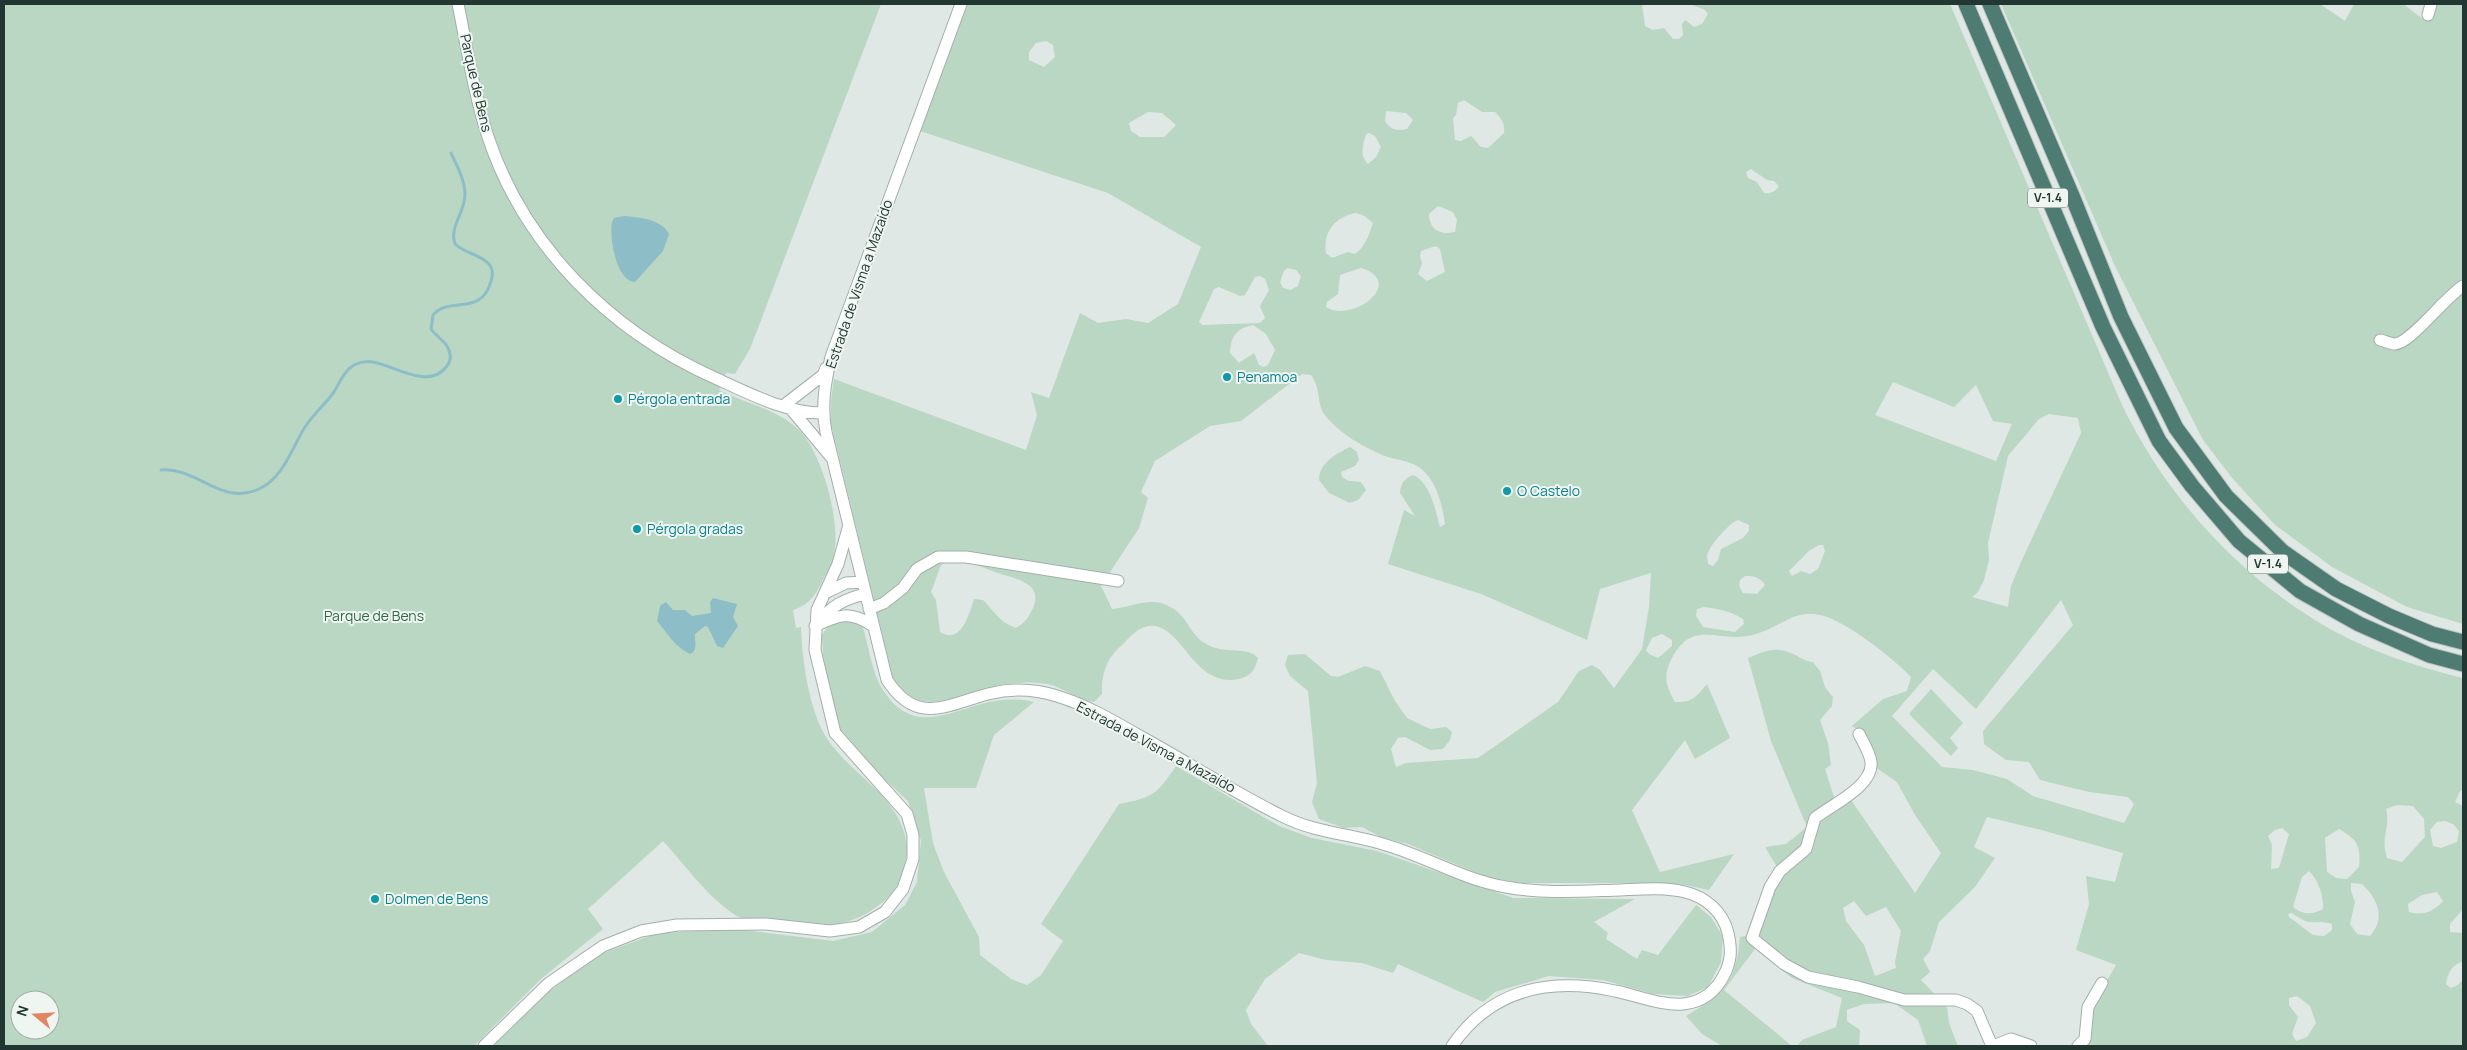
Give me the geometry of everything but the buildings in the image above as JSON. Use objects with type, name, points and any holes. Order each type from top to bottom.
[{"type":"highway","name":"V-1.4","points":[[1966,4],[2103,327],[2159,442],[2192,486],[2239,541],[2300,591],[2359,624],[2429,655],[2463,664]]},
{"type":"highway","name":"V-1.4","points":[[1990,4],[2122,317],[2176,428],[2220,488],[2283,552],[2336,589],[2397,620],[2432,634],[2463,642]]},
{"type":"street","name":"Parque de Bens","points":[[458,4],[479,106],[488,138],[507,182],[524,212],[545,247],[564,270],[604,309],[647,342],[684,364],[787,407],[822,413]]},
{"type":"street","name":"Estrada de Visma a Mazaído","points":[[961,4],[831,357],[822,413],[832,458],[850,522],[862,582],[888,680],[901,697],[915,706],[935,709],[989,694],[1014,690],[1043,692],[1058,696],[1119,724],[1299,824],[1385,844],[1457,873],[1505,887],[1553,891],[1647,889],[1686,892],[1704,900],[1720,914],[1731,945],[1731,957],[1725,973],[1714,990],[1700,1000],[1680,1004],[1587,986],[1537,988],[1511,996],[1482,1012],[1464,1028],[1452,1046]]},
{"type":"street","points":[[2380,340],[2396,344],[2410,338],[2434,311],[2463,286]]},
{"type":"street","points":[[787,407],[823,375],[831,357]]},
{"type":"street","name":"Parque de Bens","points":[[787,407],[832,458]]},
{"type":"street","points":[[484,1046],[549,982],[603,946],[642,931],[677,925],[766,924],[830,931],[859,927],[885,912],[903,889],[912,860],[913,835],[907,814],[835,733],[815,650],[817,610],[838,564],[850,522]]},
{"type":"street","points":[[869,609],[884,603],[903,588],[917,569],[938,557],[966,557],[1118,581]]},
{"type":"street","points":[[824,594],[833,587],[846,583],[862,582]]},
{"type":"street","points":[[815,626],[827,610],[839,602],[865,594]]},
{"type":"street","points":[[815,626],[835,616],[848,614],[873,626]]},
{"type":"street","points":[[1752,938],[1770,887],[1780,871],[1806,849],[1815,818],[1848,797],[1866,779],[1871,771],[1872,761],[1859,734]]},
{"type":"street","points":[[1731,945],[1752,938]]},
{"type":"street","points":[[1752,938],[1784,964],[1808,977],[1858,987],[1904,1000],[1956,1000],[1967,1004],[1977,1011],[1993,1046],[2010,1039],[2031,1046]]},
{"type":"street","points":[[2078,1046],[2084,1038],[2088,1007],[2102,983]]},
{"type":"green space","name":"Parque de Bens","points":[[4,4],[881,4],[750,349],[735,374],[726,373],[719,390],[770,411],[790,422],[807,440],[822,470],[828,488],[835,524],[833,558],[814,596],[807,603],[793,610],[796,628],[801,627],[803,655],[811,701],[821,728],[828,740],[850,766],[875,788],[886,801],[896,814],[903,829],[907,850],[900,879],[891,894],[882,903],[867,913],[843,923],[818,925],[746,919],[737,916],[716,900],[663,841],[588,909],[603,929],[542,978],[474,1046],[4,1046]]},
{"type":"green space","points":[[967,4],[1642,4],[1645,26],[1653,30],[1664,28],[1673,39],[1679,39],[1683,35],[1682,24],[1685,20],[1694,27],[1702,24],[1708,14],[1705,10],[1689,4],[1950,4],[2122,405],[2140,439],[2184,504],[2237,561],[2299,610],[2347,638],[2379,652],[2412,664],[2463,678],[2463,790],[2460,791],[2455,802],[2463,806],[2463,909],[2450,924],[2450,932],[2463,933],[2463,961],[2451,970],[2446,984],[2451,988],[2458,985],[2463,979],[2463,1046],[2082,1046],[2098,996],[2116,965],[2076,950],[2089,904],[2086,876],[2115,882],[2123,853],[1987,817],[1974,847],[1995,858],[1975,887],[1939,922],[1930,951],[1923,959],[1930,972],[1921,980],[1947,1007],[1949,1023],[1958,1046],[1927,1046],[1918,1020],[1894,1003],[1864,1004],[1847,1010],[1847,1021],[1860,1030],[1859,1046],[1797,1046],[1802,1040],[1836,1027],[1842,998],[1792,978],[1755,949],[1724,990],[1792,1046],[1722,1046],[1702,1034],[1686,1016],[1719,993],[1731,976],[1738,953],[1740,937],[1750,935],[1766,882],[1777,867],[1765,847],[1786,844],[1807,827],[1771,741],[1748,658],[1769,651],[1780,650],[1813,662],[1820,671],[1825,687],[1833,697],[1832,706],[1820,720],[1828,743],[1831,765],[1825,769],[1837,806],[1851,800],[1915,893],[1941,853],[1915,815],[1897,782],[1875,767],[1861,732],[1852,726],[1883,699],[1907,691],[1911,677],[1881,650],[1855,632],[1830,618],[1820,615],[1803,614],[1765,631],[1742,637],[1697,636],[1688,639],[1679,648],[1670,662],[1666,678],[1675,702],[1690,700],[1707,684],[1730,738],[1695,759],[1685,740],[1632,810],[1660,872],[1734,854],[1709,890],[1662,883],[1522,883],[1486,877],[1408,844],[1381,837],[1362,827],[1344,828],[1319,819],[1312,802],[1317,783],[1308,691],[1290,676],[1285,665],[1288,655],[1305,654],[1331,676],[1338,677],[1365,666],[1380,671],[1395,701],[1407,718],[1430,729],[1446,727],[1452,732],[1450,740],[1443,749],[1430,750],[1405,737],[1398,738],[1391,749],[1396,767],[1406,763],[1478,758],[1558,702],[1579,671],[1592,665],[1600,670],[1614,688],[1642,649],[1649,607],[1651,573],[1600,589],[1587,640],[1481,594],[1388,564],[1404,510],[1415,516],[1400,493],[1404,482],[1413,475],[1424,484],[1434,505],[1440,527],[1445,524],[1437,492],[1429,477],[1417,466],[1371,450],[1337,428],[1324,414],[1320,406],[1316,385],[1311,375],[1302,374],[1241,421],[1210,426],[1155,461],[1141,492],[1148,498],[1139,528],[1101,586],[1112,609],[1142,603],[1161,603],[1183,617],[1195,635],[1208,645],[1214,648],[1254,654],[1258,658],[1254,669],[1249,674],[1239,679],[1225,680],[1213,676],[1193,660],[1168,632],[1159,627],[1148,626],[1135,633],[1113,654],[1104,673],[1102,694],[1094,702],[1082,699],[1048,684],[1031,682],[996,686],[932,702],[912,697],[902,690],[893,678],[831,424],[831,401],[834,379],[1026,450],[1037,415],[1031,392],[1049,398],[1080,313],[1098,323],[1126,319],[1148,323],[1178,304],[1201,247],[1108,193],[920,131]],"holes":[[[1046,41],[1053,45],[1055,57],[1044,67],[1029,60],[1029,52],[1036,43]],[[1464,100],[1482,112],[1495,112],[1503,124],[1504,133],[1488,148],[1481,147],[1471,136],[1461,141],[1455,140],[1453,118],[1456,115],[1458,103]],[[1386,111],[1406,113],[1413,120],[1407,129],[1397,130],[1385,121]],[[1148,112],[1162,113],[1176,125],[1164,137],[1140,137],[1131,131],[1129,123]],[[1369,133],[1375,136],[1381,147],[1376,157],[1368,164],[1363,157],[1366,134]],[[1751,169],[1767,180],[1774,181],[1779,186],[1772,192],[1764,193],[1757,182],[1748,178],[1746,172]],[[1438,206],[1453,212],[1457,220],[1455,232],[1440,232],[1433,227],[1429,214]],[[1355,213],[1363,215],[1373,223],[1366,240],[1355,254],[1348,252],[1332,258],[1326,253],[1326,239],[1332,227],[1341,218]],[[1436,246],[1440,249],[1445,272],[1427,281],[1418,274],[1422,264],[1421,251]],[[1287,268],[1296,270],[1301,276],[1298,286],[1290,290],[1283,288],[1280,282]],[[1361,268],[1374,274],[1379,282],[1377,291],[1361,306],[1337,311],[1326,307],[1327,302],[1338,294],[1340,275]],[[1260,276],[1265,279],[1269,290],[1260,306],[1265,318],[1260,323],[1202,325],[1199,322],[1214,289],[1219,287],[1240,296],[1245,295],[1255,277]],[[1253,325],[1266,334],[1275,350],[1268,365],[1263,367],[1259,365],[1254,353],[1239,363],[1230,353],[1235,334],[1242,328]],[[1893,382],[1954,407],[1976,385],[1993,421],[2012,424],[1996,461],[1875,415]],[[2049,414],[2078,418],[2081,433],[2021,562],[2011,586],[2008,607],[1972,597],[1978,592],[1984,580],[1989,560],[1988,543],[2008,456],[2039,419]],[[1738,520],[1749,525],[1749,531],[1743,538],[1721,549],[1718,560],[1713,566],[1708,564],[1707,556],[1720,535]],[[1819,545],[1823,545],[1825,551],[1818,569],[1810,574],[1801,571],[1792,576],[1789,571],[1809,551]],[[953,560],[971,563],[1019,580],[1031,587],[1034,592],[1033,608],[1024,622],[1016,628],[1001,620],[983,600],[974,599],[967,620],[959,631],[953,635],[940,632],[936,600],[931,592],[941,565]],[[1745,576],[1761,580],[1765,585],[1757,594],[1743,593],[1739,586],[1740,580]],[[2061,600],[2073,625],[1983,731],[1984,744],[2006,760],[2029,762],[2040,780],[2089,792],[2128,797],[2134,804],[2124,823],[2033,796],[2007,779],[1973,770],[1942,767],[1892,716],[1933,669],[1976,709]],[[1704,607],[1720,610],[1743,619],[1744,624],[1735,632],[1703,627],[1696,616],[1697,609]],[[1662,634],[1672,640],[1672,646],[1658,658],[1649,654],[1646,650],[1652,638]],[[2397,805],[2413,806],[2424,819],[2425,837],[2402,862],[2387,858],[2385,850],[2386,809]],[[2445,821],[2453,824],[2459,831],[2457,842],[2441,848],[2433,846],[2430,830],[2437,822]],[[2282,828],[2289,834],[2279,868],[2271,869],[2272,845],[2268,836],[2275,830]],[[2339,829],[2354,840],[2359,849],[2359,867],[2347,879],[2336,878],[2327,872],[2325,838]],[[2309,871],[2320,889],[2323,909],[2311,913],[2300,912],[2293,907],[2302,877]],[[2351,883],[2362,884],[2368,890],[2376,902],[2379,916],[2375,929],[2370,936],[2357,934],[2350,924],[2355,902],[2351,891]],[[2437,892],[2443,901],[2428,912],[2419,914],[2409,912],[2408,904],[2422,895]],[[1854,901],[1866,916],[1886,907],[1901,931],[1895,962],[1896,968],[1875,976],[1864,945],[1846,921],[1843,908]],[[2292,913],[2309,922],[2332,924],[2332,930],[2324,936],[2313,935],[2289,917],[2288,914]],[[2297,996],[2310,1006],[2316,1023],[2307,1037],[2296,1041],[2292,1034],[2298,1017],[2289,1005],[2289,998]]]},
{"type":"green space","points":[[2001,4],[2320,4],[2345,21],[2354,4],[2403,4],[2423,19],[2428,4],[2463,4],[2463,624],[2407,607],[2332,567],[2275,525],[2233,479],[2203,440],[2115,266]]},
{"type":"green space","points":[[1350,447],[1357,452],[1359,460],[1355,466],[1341,472],[1342,477],[1349,481],[1361,482],[1366,490],[1358,500],[1350,503],[1329,493],[1319,480],[1325,464],[1334,456]]},
{"type":"green space","points":[[847,621],[862,625],[879,683],[894,703],[905,712],[916,716],[928,717],[940,716],[994,701],[1015,700],[1034,702],[994,735],[976,788],[924,788],[933,843],[944,872],[979,937],[980,955],[1011,979],[1027,985],[1041,975],[1063,941],[1041,924],[1119,804],[1147,797],[1153,793],[1164,783],[1176,766],[1279,826],[1312,838],[1377,851],[1513,898],[1635,899],[1594,922],[1608,933],[1606,939],[1637,959],[1642,950],[1658,955],[1696,905],[1711,917],[1723,937],[1721,962],[1708,987],[1688,996],[1654,994],[1603,980],[1549,976],[1495,992],[1483,1002],[1398,964],[1393,973],[1362,963],[1326,960],[1299,953],[1265,979],[1246,1010],[1251,1024],[1268,1046],[493,1046],[550,991],[595,956],[658,933],[736,929],[833,941],[872,932],[905,905],[917,882],[921,841],[908,801],[859,756],[840,729],[832,706],[823,656],[822,635],[830,623]]},
{"type":"green space","points":[[1931,689],[1963,723],[1950,738],[1958,748],[1951,756],[1909,714]]},
{"type":"water","points":[[624,216],[643,218],[655,222],[666,229],[669,234],[663,251],[635,282],[628,280],[623,274],[615,257],[613,247],[612,222],[614,218]]},
{"type":"water","points":[[713,598],[737,604],[733,617],[738,626],[723,648],[717,646],[708,627],[705,626],[695,634],[695,647],[690,654],[676,644],[657,621],[660,606],[666,602],[673,610],[685,610],[692,616],[711,613],[710,602]]},
{"type":"waterway","points":[[161,470],[187,474],[222,490],[234,493],[247,493],[261,488],[276,476],[288,459],[307,424],[354,365],[373,362],[421,377],[439,373],[447,366],[450,360],[450,353],[445,343],[431,329],[433,315],[447,307],[473,303],[480,299],[487,292],[492,274],[488,263],[455,244],[454,232],[463,207],[465,189],[451,153]]},
{"type":"place","name":"Penamoa","points":[[1227,377]]},
{"type":"place","name":"Pérgola entrada","points":[[618,399]]},
{"type":"place","name":"O Castelo","points":[[1507,491]]},
{"type":"place","name":"Pérgola gradas","points":[[637,529]]},
{"type":"place","name":"Dolmen de Bens","points":[[375,899]]}]
